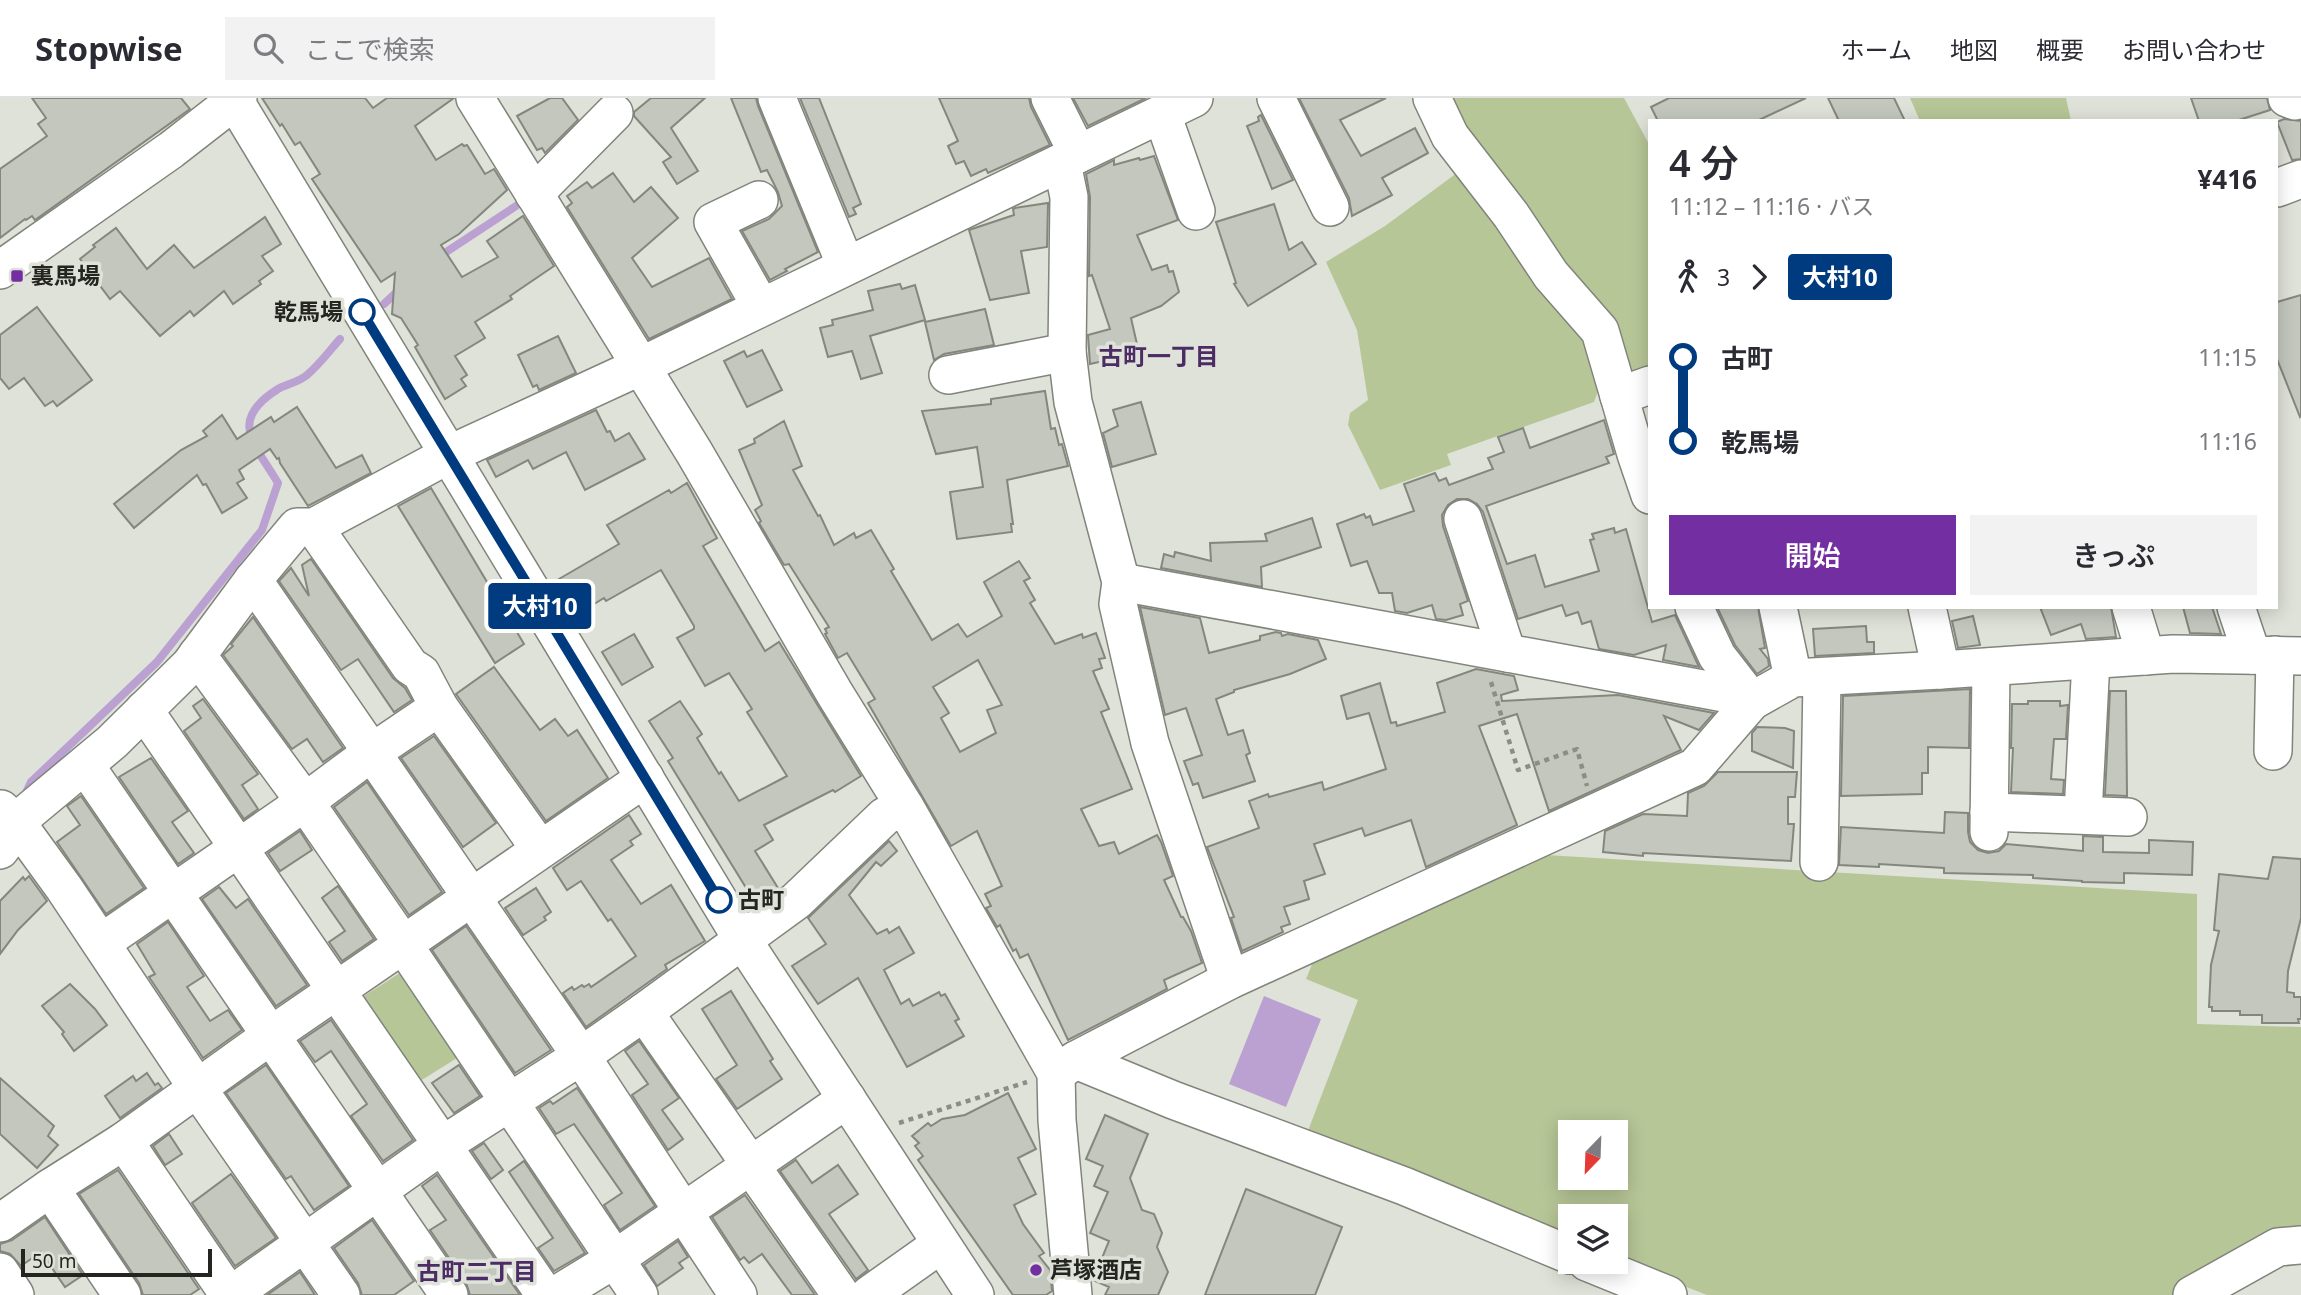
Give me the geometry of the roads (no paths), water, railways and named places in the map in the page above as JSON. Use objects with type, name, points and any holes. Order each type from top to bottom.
[{"type":"street","points":[[475,98],[641,366],[835,694],[1066,1066],[1173,1100],[1404,1186],[1558,1250]]},
{"type":"street","points":[[776,98],[846,266]]},
{"type":"street","points":[[1050,98],[1070,159],[1067,352],[1073,402],[1121,582],[1118,604],[1150,743],[1230,980]]},
{"type":"street","points":[[341,1295],[198,1089],[101,943],[6,828],[113,742],[144,710],[197,655],[297,527],[314,527],[448,455],[641,366],[1194,98]]},
{"type":"street","points":[[1276,98],[1331,208]]},
{"type":"street","points":[[1433,98],[1450,136],[1511,215],[1551,275],[1600,331],[1634,391],[1648,482]]},
{"type":"street","points":[[2287,98],[2295,101],[2301,99]]},
{"type":"street","points":[[4,260],[172,150],[235,99],[743,939],[975,1295]]},
{"type":"street","points":[[534,194],[614,113]]},
{"type":"street","points":[[1162,114],[1196,211]]},
{"type":"street","points":[[2278,188],[2301,179]]},
{"type":"street","points":[[759,201],[713,222],[761,307]]},
{"type":"street","points":[[948,374],[1067,352]]},
{"type":"street","points":[[1463,519],[1494,650]]},
{"type":"street","points":[[314,527],[410,666],[421,673],[439,707],[540,849]]},
{"type":"street","points":[[253,580],[581,1056],[738,1295]]},
{"type":"street","points":[[1121,582],[1735,695],[1752,701]]},
{"type":"street","points":[[1695,609],[1717,656],[1752,701]]},
{"type":"street","points":[[1779,609],[1807,678],[1819,862]]},
{"type":"street","points":[[1927,609],[1941,670]]},
{"type":"street","points":[[2132,609],[2146,656]]},
{"type":"street","points":[[2238,609],[2276,655],[2273,751]]},
{"type":"street","points":[[1066,1066],[1230,980],[1695,767],[1752,701],[1807,678],[2173,653],[2276,655]]},
{"type":"street","points":[[197,655],[305,802],[639,1295]]},
{"type":"street","points":[[2083,814],[2091,660]]},
{"type":"street","points":[[1991,667],[1989,822],[2083,814],[2128,817]]},
{"type":"street","points":[[101,943],[439,707]]},
{"type":"street","points":[[144,710],[545,1295]]},
{"type":"street","points":[[85,765],[449,1295]]},
{"type":"street","points":[[0,1223],[124,1141],[270,1036],[645,778]]},
{"type":"street","points":[[124,1141],[230,1295],[441,1146],[510,1103],[644,1012],[796,901],[886,816],[905,807]]},
{"type":"street","points":[[644,1012],[841,1295]]},
{"type":"street","points":[[1066,1066],[1057,1120],[1073,1295]]},
{"type":"street","points":[[556,1295],[615,1259],[846,1099]]},
{"type":"street","points":[[50,1188],[122,1295]]},
{"type":"street","points":[[869,1295],[941,1244]]},
{"type":"street","points":[[2192,1295],[2278,1247],[2301,1245]]},
{"type":"street","points":[[0,1272],[15,1295]]},
{"type":"street","points":[[1616,1274],[1668,1295]]},
{"type":"waterway","points":[[437,258],[516,206]]},
{"type":"waterway","points":[[384,304],[400,289]]},
{"type":"waterway","points":[[25,795],[31,782],[157,662],[262,530],[278,483],[254,445],[250,433],[253,412],[278,389],[307,375],[340,339]]},
{"type":"place","name":"裏馬場","points":[[17,276]]},
{"type":"place","name":"乾馬場","points":[[362,312]]},
{"type":"place","name":"古町","points":[[719,900]]},
{"type":"place","name":"芦塚酒店","points":[[1036,1270]]},
{"type":"district","name":"古町一丁目","points":[[1159,357]]},
{"type":"district","name":"古町二丁目","points":[[477,1272]]}]
